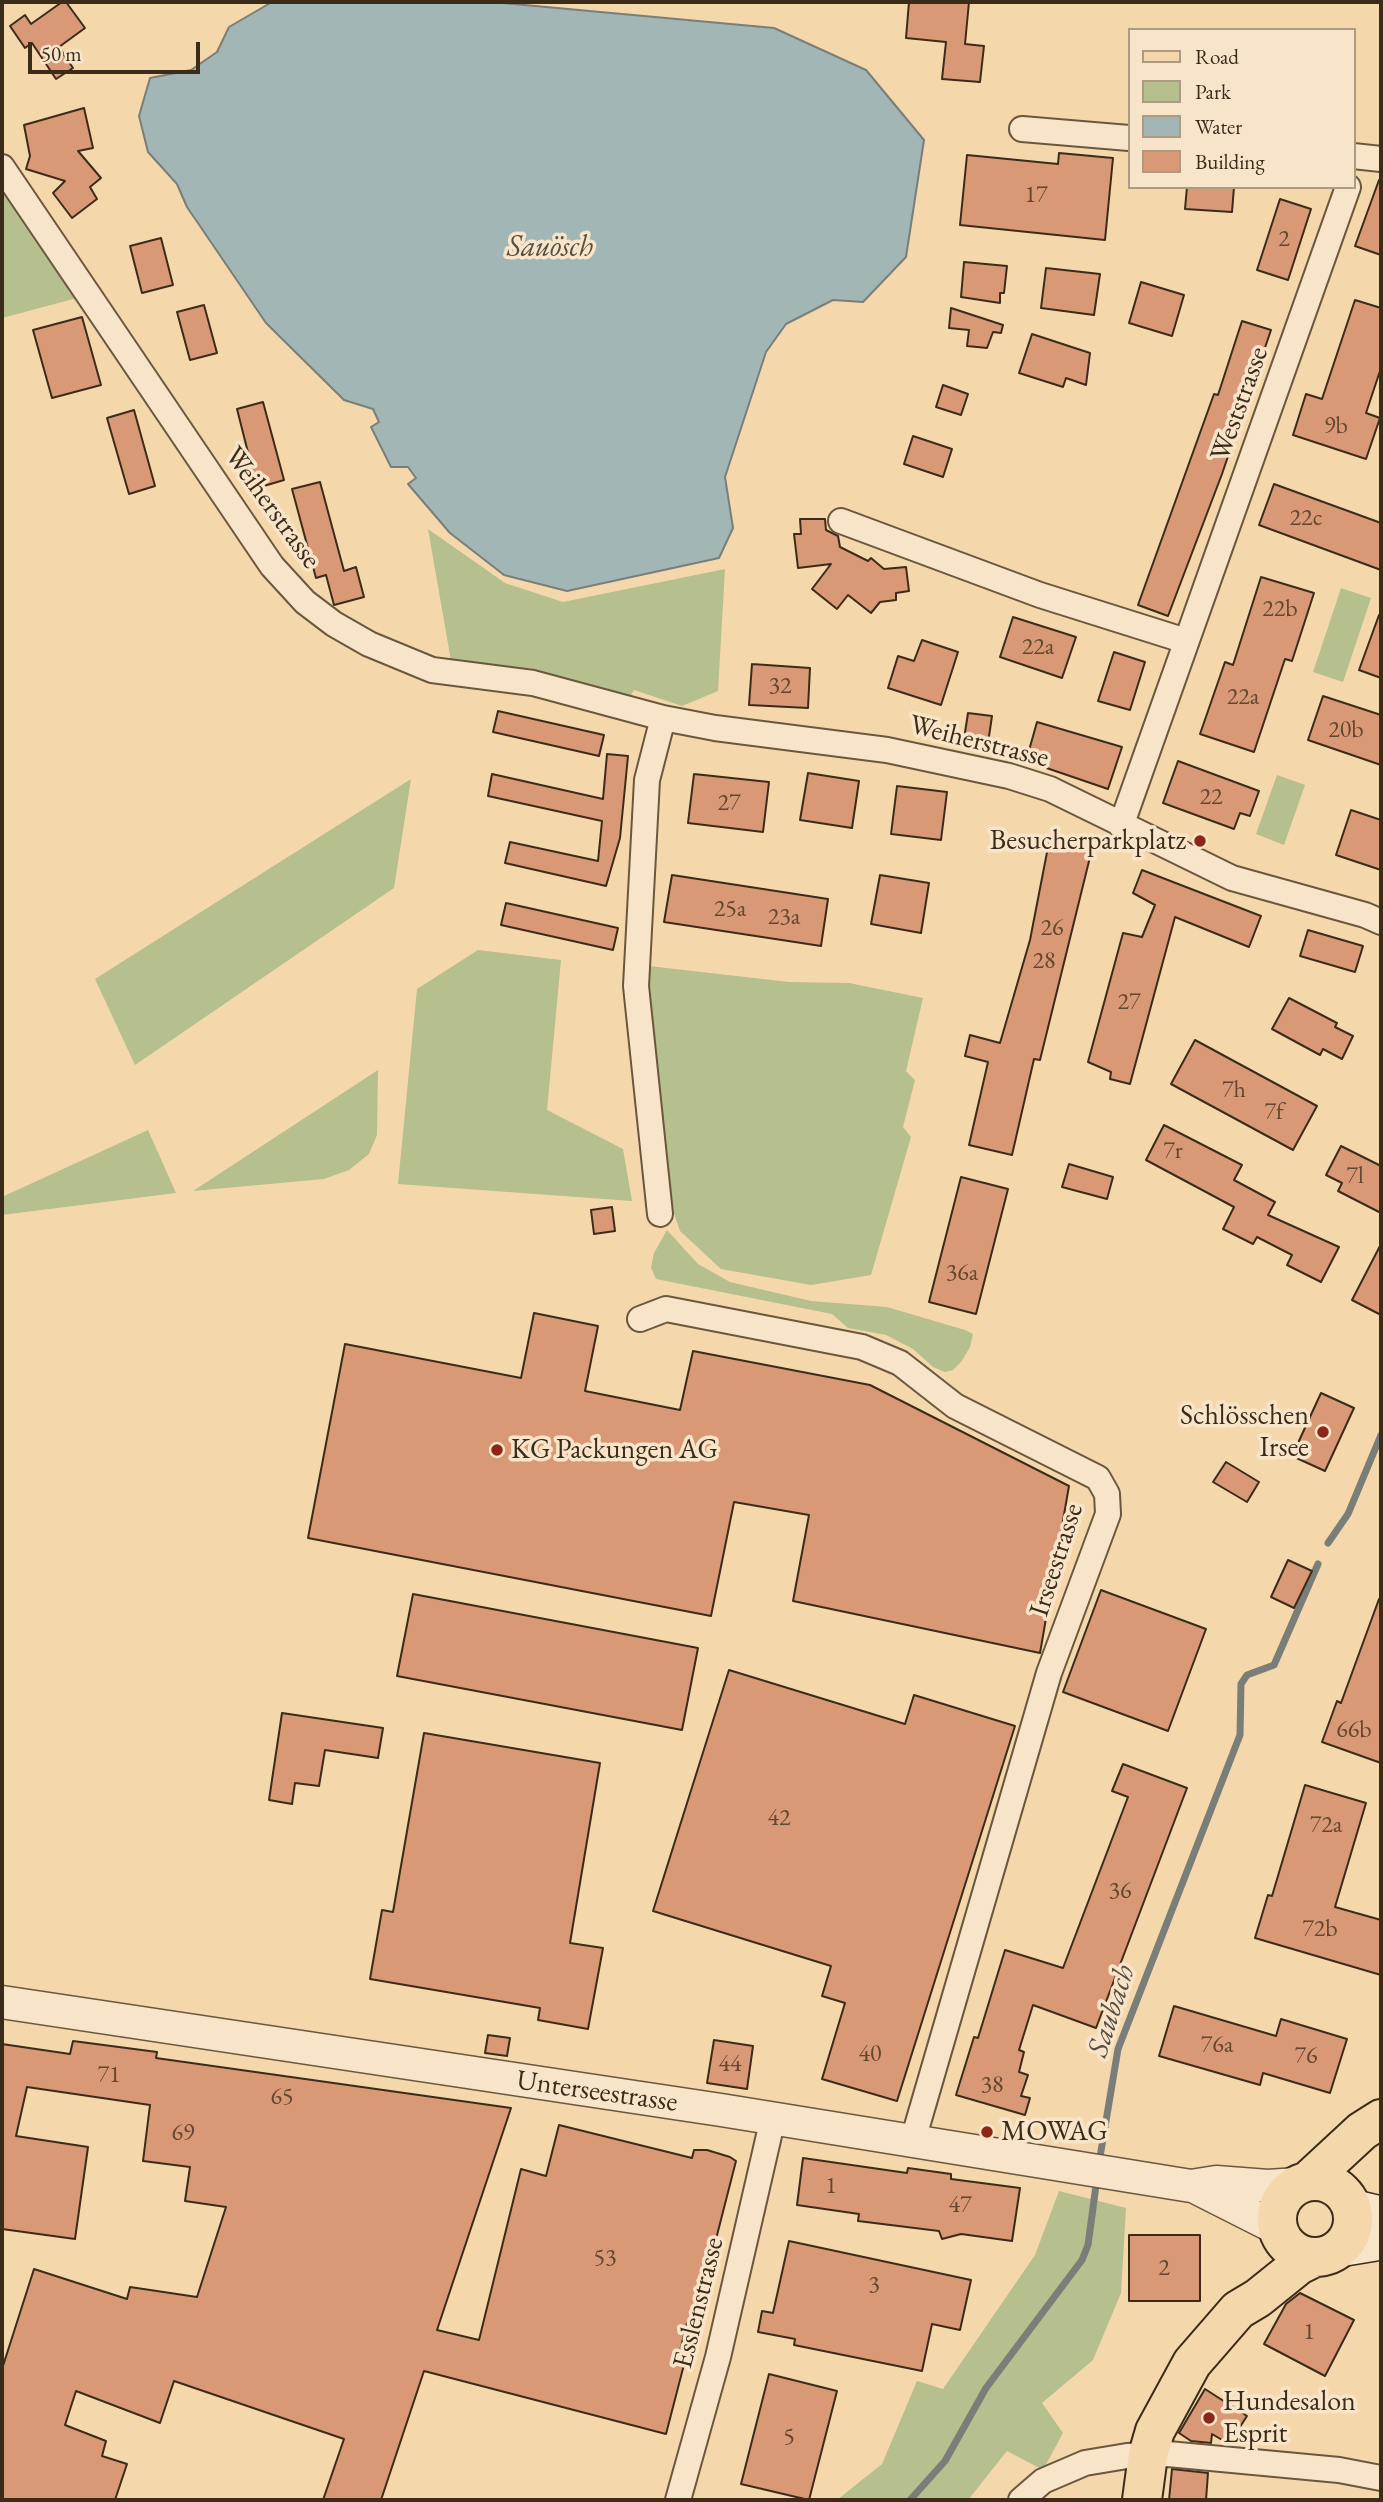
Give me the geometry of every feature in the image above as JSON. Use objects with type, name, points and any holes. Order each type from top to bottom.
[{"type":"main road","points":[[1142,2500],[1148,2455],[1169,2402],[1192,2363],[1238,2309],[1254,2271],[1279,2232],[1279,2203],[1362,2131],[1381,2119]]},
{"type":"main road","points":[[1279,2232],[1294,2251],[1327,2253],[1350,2234],[1360,2207],[1357,2168],[1381,2132]]},
{"type":"main road","points":[[1303,2183],[1332,2184],[1360,2207]]},
{"type":"main road","points":[[1238,2309],[1258,2298],[1299,2265],[1327,2253],[1381,2242]]},
{"type":"street","points":[[1023,129],[1128,138]]},
{"type":"street","name":"Weiherstrasse","points":[[2,167],[272,566],[305,602],[334,624],[369,644],[432,670],[533,683],[715,729],[887,750],[1009,776],[1051,789],[1121,826],[1232,878],[1365,915],[1381,922]]},
{"type":"street","name":"Weststrasse","points":[[1121,826],[1347,189]]},
{"type":"street","points":[[841,521],[1040,595],[1186,641]]},
{"type":"street","points":[[660,1214],[636,986],[647,780],[663,718]]},
{"type":"street","name":"Irseestrasse","points":[[640,1319],[666,1310],[862,1347],[900,1363],[955,1406],[1098,1478],[1107,1494],[1108,1514],[1049,1673],[913,2140]]},
{"type":"street","name":"Unterseestrasse","points":[[2,2002],[773,2118],[1191,2186],[1216,2182],[1268,2186],[1303,2183]]},
{"type":"street","name":"Esslenstrasse","points":[[678,2500],[718,2357],[773,2118]]},
{"type":"street","name":"Unterseestrasse","points":[[1191,2186],[1279,2232]]},
{"type":"street","points":[[1021,2500],[1043,2481],[1085,2463],[1148,2455],[1168,2454],[1339,2470],[1381,2478]]},
{"type":"green space","points":[[2,186],[77,298],[2,318]]},
{"type":"green space","points":[[428,529],[505,583],[563,602],[725,569],[718,691],[682,706],[634,690],[629,698],[451,661]]},
{"type":"green space","points":[[1341,588],[1371,598],[1343,682],[1313,672]]},
{"type":"green space","points":[[1277,775],[1305,785],[1284,845],[1256,834]]},
{"type":"green space","points":[[411,779],[394,888],[135,1065],[95,979]]},
{"type":"green space","points":[[478,950],[561,960],[547,1110],[623,1149],[632,1201],[398,1184],[417,989]]},
{"type":"green space","points":[[649,966],[789,982],[849,983],[923,998],[906,1071],[915,1080],[903,1127],[911,1137],[871,1275],[811,1285],[721,1269],[680,1231],[671,1205],[650,1018]]},
{"type":"green space","points":[[378,1070],[377,1135],[369,1154],[349,1170],[324,1179],[193,1191]]},
{"type":"green space","points":[[148,1130],[176,1193],[2,1215],[2,1197]]},
{"type":"green space","points":[[667,1230],[698,1264],[730,1282],[811,1301],[887,1307],[965,1330],[973,1334],[970,1347],[953,1370],[945,1372],[933,1367],[913,1349],[886,1335],[848,1328],[832,1314],[656,1279],[651,1268],[654,1253]]},
{"type":"green space","points":[[1059,2191],[1126,2208],[1121,2293],[1093,2360],[1042,2403],[1063,2433],[1043,2470],[1007,2451],[968,2500],[837,2500],[882,2464],[917,2381],[943,2389],[1035,2255]]},
{"type":"water","name":"Sauösch","points":[[272,2],[492,2],[774,28],[866,70],[924,140],[906,257],[863,302],[833,300],[786,324],[766,352],[725,477],[733,528],[719,558],[567,591],[504,575],[450,533],[408,484],[416,478],[408,467],[391,467],[371,427],[379,422],[373,409],[344,400],[266,323],[187,207],[177,184],[148,152],[139,116],[150,78],[191,70],[217,52],[229,27]]},
{"type":"building","points":[[62,2],[66,2],[85,28],[59,47],[73,68],[56,79],[32,43],[25,48],[10,26],[25,15],[31,24]]},
{"type":"building","points":[[909,2],[969,2],[965,44],[984,46],[980,82],[942,79],[946,42],[906,38]]},
{"type":"building","points":[[84,108],[93,148],[78,151],[101,178],[90,187],[97,199],[72,218],[53,193],[65,181],[26,169],[30,156],[24,125]]},
{"type":"building","points":[[1059,153],[1113,158],[1105,240],[960,225],[967,155],[1058,164]]},
{"type":"building","points":[[1379,180],[1381,181],[1381,255],[1355,246]]},
{"type":"building","points":[[1187,189],[1234,189],[1232,212],[1185,209]]},
{"type":"building","points":[[1280,199],[1311,209],[1288,280],[1257,270]]},
{"type":"building","points":[[161,238],[173,285],[142,293],[130,246]]},
{"type":"building","points":[[964,262],[1007,266],[1000,303],[961,297]]},
{"type":"building","points":[[1046,268],[1100,274],[1094,315],[1041,308]]},
{"type":"building","points":[[1141,282],[1184,295],[1172,336],[1129,323]]},
{"type":"building","points":[[1355,300],[1381,308],[1381,368],[1366,413],[1380,418],[1366,459],[1293,435],[1306,394],[1322,399]]},
{"type":"building","points":[[204,305],[217,353],[190,360],[177,312]]},
{"type":"building","points":[[951,308],[1003,325],[1001,333],[993,332],[987,348],[967,346],[969,330],[949,328]]},
{"type":"building","points":[[82,317],[101,385],[52,398],[33,330]]},
{"type":"building","points":[[1242,321],[1271,330],[1222,474],[1168,616],[1138,605],[1214,394],[1218,395]]},
{"type":"building","points":[[1032,334],[1090,353],[1086,385],[1066,378],[1063,387],[1019,373]]},
{"type":"building","points":[[943,385],[968,394],[961,415],[936,407]]},
{"type":"building","points":[[263,402],[284,480],[257,488],[237,409]]},
{"type":"building","points":[[134,410],[155,486],[129,494],[107,418]]},
{"type":"building","points":[[913,436],[952,449],[943,477],[904,464]]},
{"type":"building","points":[[320,482],[344,571],[356,567],[364,597],[334,605],[326,575],[316,578],[292,489]]},
{"type":"building","points":[[1274,484],[1381,523],[1381,570],[1259,525]]},
{"type":"building","points":[[800,519],[825,519],[826,530],[838,536],[840,547],[868,561],[871,558],[884,569],[906,567],[909,591],[896,593],[896,600],[880,602],[871,613],[848,595],[837,609],[812,589],[831,564],[798,568],[794,534],[801,534]]},
{"type":"building","points":[[1261,577],[1314,593],[1292,661],[1285,659],[1254,752],[1200,734],[1225,662],[1233,665]]},
{"type":"building","points":[[1381,615],[1381,678],[1359,670]]},
{"type":"building","points":[[1013,617],[1076,637],[1062,678],[1000,657]]},
{"type":"building","points":[[922,640],[958,652],[941,705],[888,688],[898,656],[914,661]]},
{"type":"building","points":[[1114,652],[1145,662],[1130,710],[1098,701]]},
{"type":"building","points":[[752,664],[810,668],[808,708],[749,705]]},
{"type":"building","points":[[1323,696],[1381,715],[1381,765],[1308,740]]},
{"type":"building","points":[[498,711],[604,735],[599,756],[493,732]]},
{"type":"building","points":[[968,713],[992,716],[988,743],[964,739]]},
{"type":"building","points":[[1037,722],[1122,747],[1108,789],[1026,761]]},
{"type":"building","points":[[607,754],[628,756],[620,838],[606,886],[505,863],[510,842],[598,861],[602,821],[488,796],[492,774],[603,799]]},
{"type":"building","points":[[1178,761],[1259,791],[1250,816],[1240,813],[1234,829],[1163,803]]},
{"type":"building","points":[[808,773],[859,781],[852,828],[800,820]]},
{"type":"building","points":[[694,774],[769,782],[763,832],[688,823]]},
{"type":"building","points":[[897,786],[947,792],[941,840],[891,834]]},
{"type":"building","points":[[1351,810],[1381,820],[1381,870],[1336,855]]},
{"type":"building","points":[[1049,842],[1092,849],[1040,1060],[1034,1059],[1012,1155],[969,1145],[988,1062],[965,1056],[970,1035],[1000,1043],[1030,940]]},
{"type":"building","points":[[1142,870],[1261,916],[1249,947],[1175,917],[1130,1084],[1110,1079],[1111,1072],[1088,1062],[1123,933],[1142,937],[1155,905],[1133,893]]},
{"type":"building","points":[[672,875],[828,899],[821,946],[664,922]]},
{"type":"building","points":[[880,875],[929,883],[921,933],[871,924]]},
{"type":"building","points":[[506,903],[618,928],[613,950],[501,925]]},
{"type":"building","points":[[1308,930],[1363,946],[1355,972],[1300,956]]},
{"type":"building","points":[[1289,998],[1337,1023],[1335,1027],[1353,1036],[1342,1059],[1323,1049],[1320,1055],[1272,1029]]},
{"type":"building","points":[[1195,1040],[1317,1106],[1293,1150],[1171,1084]]},
{"type":"building","points":[[1164,1125],[1242,1165],[1234,1180],[1275,1202],[1268,1215],[1339,1247],[1321,1282],[1287,1265],[1292,1255],[1257,1237],[1253,1244],[1223,1229],[1234,1207],[1146,1160]]},
{"type":"building","points":[[1341,1146],[1381,1166],[1381,1213],[1338,1191],[1342,1183],[1326,1175]]},
{"type":"building","points":[[1069,1164],[1113,1177],[1107,1199],[1062,1187]]},
{"type":"building","points":[[961,1177],[1008,1189],[976,1314],[929,1302]]},
{"type":"building","points":[[612,1207],[615,1231],[594,1234],[591,1210]]},
{"type":"building","points":[[1381,1244],[1381,1315],[1352,1300]]},
{"type":"building","points":[[534,1313],[598,1326],[585,1391],[680,1410],[693,1351],[870,1385],[1069,1486],[1040,1653],[793,1601],[809,1515],[734,1502],[711,1616],[308,1538],[345,1344],[521,1378]]},
{"type":"building","name":"Schlösschen Irsee","points":[[1321,1393],[1354,1408],[1325,1471],[1292,1456]]},
{"type":"building","points":[[1226,1462],[1259,1482],[1247,1502],[1213,1482]]},
{"type":"building","points":[[1288,1560],[1312,1571],[1294,1608],[1271,1597]]},
{"type":"building","points":[[1101,1590],[1206,1629],[1168,1731],[1063,1692]]},
{"type":"building","points":[[413,1594],[698,1648],[682,1730],[397,1676]]},
{"type":"building","points":[[1379,1599],[1381,1763],[1322,1742],[1337,1701],[1341,1703]]},
{"type":"building","points":[[729,1670],[905,1724],[914,1695],[1015,1726],[897,2101],[822,2079],[845,2003],[822,1996],[831,1966],[653,1911]]},
{"type":"building","points":[[282,1713],[383,1728],[378,1758],[325,1750],[319,1786],[295,1783],[292,1804],[269,1800]]},
{"type":"building","points":[[424,1733],[600,1763],[570,1943],[603,1948],[588,2029],[538,2020],[540,2008],[370,1979],[382,1910],[393,1912]]},
{"type":"building","points":[[1123,1764],[1187,1788],[1096,2028],[1033,2005],[1019,2050],[1024,2052],[1019,2072],[1028,2075],[1021,2096],[1030,2098],[1025,2115],[956,2095],[974,2037],[978,2038],[1005,1950],[1063,1968],[1128,1797],[1112,1791]]},
{"type":"building","points":[[1305,1785],[1366,1803],[1335,1907],[1381,1920],[1381,1975],[1255,1938],[1268,1895],[1272,1896]]},
{"type":"building","points":[[1174,2006],[1276,2036],[1281,2019],[1347,2039],[1330,2093],[1263,2073],[1260,2085],[1159,2056]]},
{"type":"building","points":[[488,2035],[510,2038],[507,2056],[485,2053]]},
{"type":"building","points":[[714,2040],[753,2046],[747,2089],[707,2083]]},
{"type":"building","points":[[73,2041],[157,2052],[156,2058],[511,2108],[437,2330],[479,2340],[521,2169],[546,2176],[559,2125],[692,2158],[694,2150],[707,2150],[730,2157],[736,2161],[694,2325],[687,2323],[680,2351],[687,2353],[666,2434],[424,2371],[381,2500],[323,2500],[344,2439],[174,2381],[160,2423],[76,2391],[65,2425],[106,2441],[102,2456],[127,2464],[115,2500],[2,2500],[2,2369],[34,2269],[127,2299],[130,2287],[197,2297],[226,2207],[185,2201],[190,2167],[143,2161],[150,2105],[27,2087],[16,2136],[88,2147],[75,2239],[2,2229],[2,2044],[70,2054]]},
{"type":"building","points":[[803,2158],[907,2173],[908,2168],[951,2174],[951,2179],[1020,2188],[1012,2241],[961,2234],[942,2239],[939,2231],[858,2221],[859,2214],[797,2205]]},
{"type":"building","points":[[1129,2235],[1200,2235],[1200,2301],[1129,2301]]},
{"type":"building","points":[[789,2241],[971,2280],[960,2330],[932,2324],[922,2371],[794,2345],[795,2339],[758,2332],[762,2311],[773,2313]]},
{"type":"building","points":[[1300,2293],[1354,2320],[1325,2376],[1264,2344],[1286,2304]]},
{"type":"building","points":[[769,2374],[837,2391],[809,2500],[741,2484]]},
{"type":"building","points":[[1205,2389],[1247,2416],[1229,2444],[1212,2434],[1211,2443],[1191,2441],[1179,2433]]},
{"type":"building","points":[[1172,2469],[1208,2473],[1206,2500],[1169,2500]]},
{"type":"waterway","name":"Saubach","points":[[1328,1543],[1348,1514],[1381,1435]]},
{"type":"waterway","name":"Saubach","points":[[1099,2163],[1118,2049],[1240,1735],[1241,1684],[1247,1675],[1274,1665],[1318,1564]]},
{"type":"waterway","name":"Saubach","points":[[910,2500],[945,2461],[986,2388],[1082,2260],[1088,2245],[1097,2178]]},
{"type":"place","name":"Besucherparkplatz","points":[[1200,841]]},
{"type":"place","name":"Schlösschen Irsee","points":[[1323,1432]]},
{"type":"place","name":"KG Packungen AG","points":[[497,1450]]},
{"type":"place","name":"MOWAG","points":[[987,2132]]},
{"type":"place","name":"Hundesalon Esprit","points":[[1209,2418]]}]
